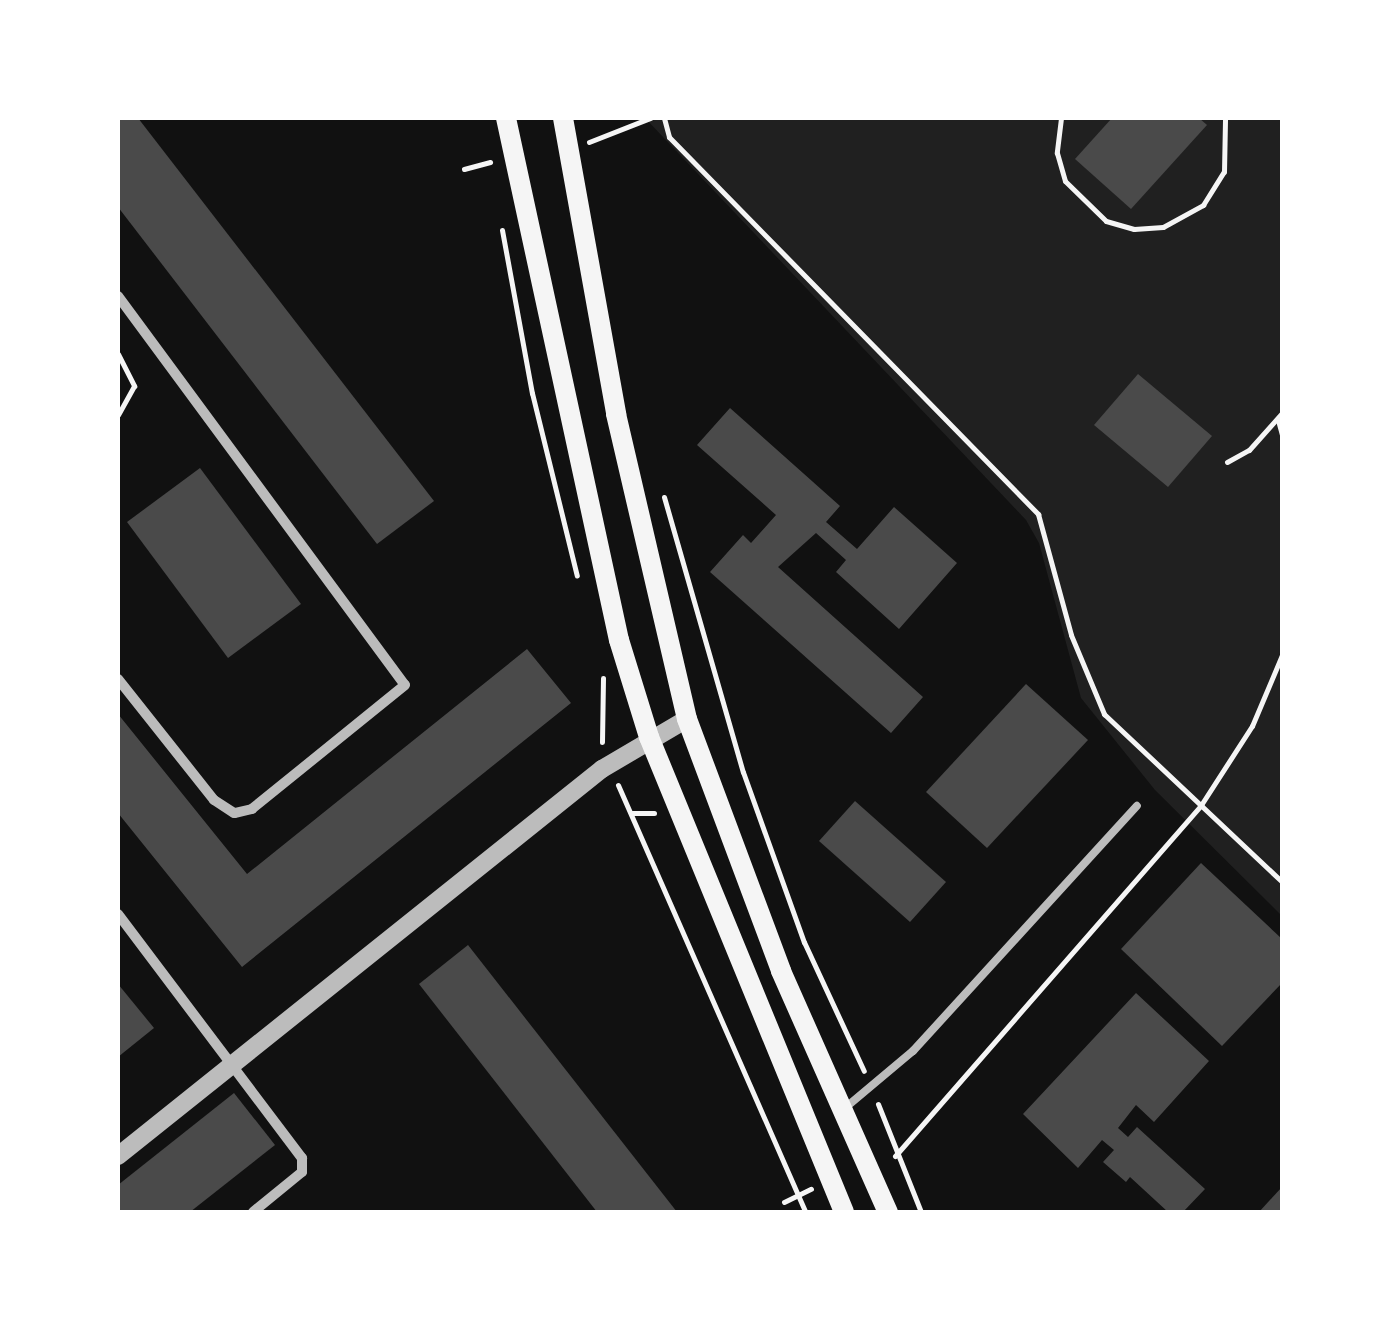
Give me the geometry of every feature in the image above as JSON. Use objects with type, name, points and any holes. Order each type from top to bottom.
[{"type":"main road","points":[[506,118],[620,640],[649,737],[844,1212]]},
{"type":"main road","points":[[563,118],[616,414],[686,720],[841,1110],[888,1212]]},
{"type":"street","points":[[118,296],[405,685],[252,809],[234,813],[214,800],[118,679]]},
{"type":"street","points":[[118,1156],[649,737],[686,720]]},
{"type":"street","points":[[118,914],[305,1165],[253,1212]]},
{"type":"lane","points":[[841,1110],[873,1090],[1137,806]]},
{"type":"path","points":[[594,142],[650,118]]},
{"type":"path","points":[[664,118],[669,137],[1038,514],[1070,635],[1104,714],[1282,882]]},
{"type":"path","points":[[1061,118],[1057,154],[1066,181],[1106,222],[1134,229],[1163,227],[1203,205],[1224,172],[1225,118]]},
{"type":"path","points":[[584,130],[589,162]]},
{"type":"path","points":[[487,147],[494,181]]},
{"type":"path","points":[[500,220],[532,393],[580,586]]},
{"type":"path","points":[[118,354],[134,386],[118,415]]},
{"type":"path","points":[[1280,417],[1282,435]]},
{"type":"path","points":[[1227,462],[1249,450],[1280,417]]},
{"type":"path","points":[[660,482],[743,772],[804,942],[873,1090],[921,1212]]},
{"type":"path","points":[[865,1165],[897,1156],[1201,805],[1252,726],[1282,656]]},
{"type":"path","points":[[599,734],[601,669]]},
{"type":"path","points":[[629,812],[805,1212]]},
{"type":"path","points":[[784,1202],[830,1181]]},
{"type":"shaded area","points":[[645,118],[1282,118],[1282,916],[1155,790],[1081,698],[1039,543],[1026,520]]},
{"type":"building","points":[[118,118],[138,118],[434,501],[377,544],[118,207]]},
{"type":"building","points":[[1112,118],[1199,118],[1207,125],[1131,209],[1075,159]]},
{"type":"building","points":[[1138,374],[1212,436],[1168,487],[1094,425]]},
{"type":"building","points":[[730,408],[840,506],[826,522],[857,549],[894,507],[957,563],[899,629],[836,572],[846,560],[816,533],[778,567],[923,697],[891,733],[710,572],[743,535],[751,543],[776,515],[697,445]]},
{"type":"building","points":[[200,468],[301,604],[228,658],[127,522]]},
{"type":"building","points":[[527,649],[571,703],[242,967],[118,813],[118,714],[247,874]]},
{"type":"building","points":[[1026,684],[1088,740],[987,848],[926,792]]},
{"type":"building","points":[[855,801],[946,882],[910,922],[819,841]]},
{"type":"building","points":[[1201,863],[1282,939],[1282,983],[1222,1046],[1121,949]]},
{"type":"building","points":[[468,945],[677,1212],[597,1212],[419,984]]},
{"type":"building","points":[[118,984],[154,1028],[118,1057]]},
{"type":"building","points":[[1136,993],[1209,1061],[1154,1122],[1136,1105],[1118,1128],[1128,1137],[1137,1127],[1205,1189],[1183,1212],[1168,1212],[1130,1177],[1126,1182],[1103,1162],[1114,1150],[1102,1140],[1078,1168],[1023,1114]]},
{"type":"building","points":[[234,1093],[275,1145],[190,1212],[118,1212],[118,1185]]},
{"type":"building","points":[[1282,1187],[1282,1212],[1259,1212]]}]
